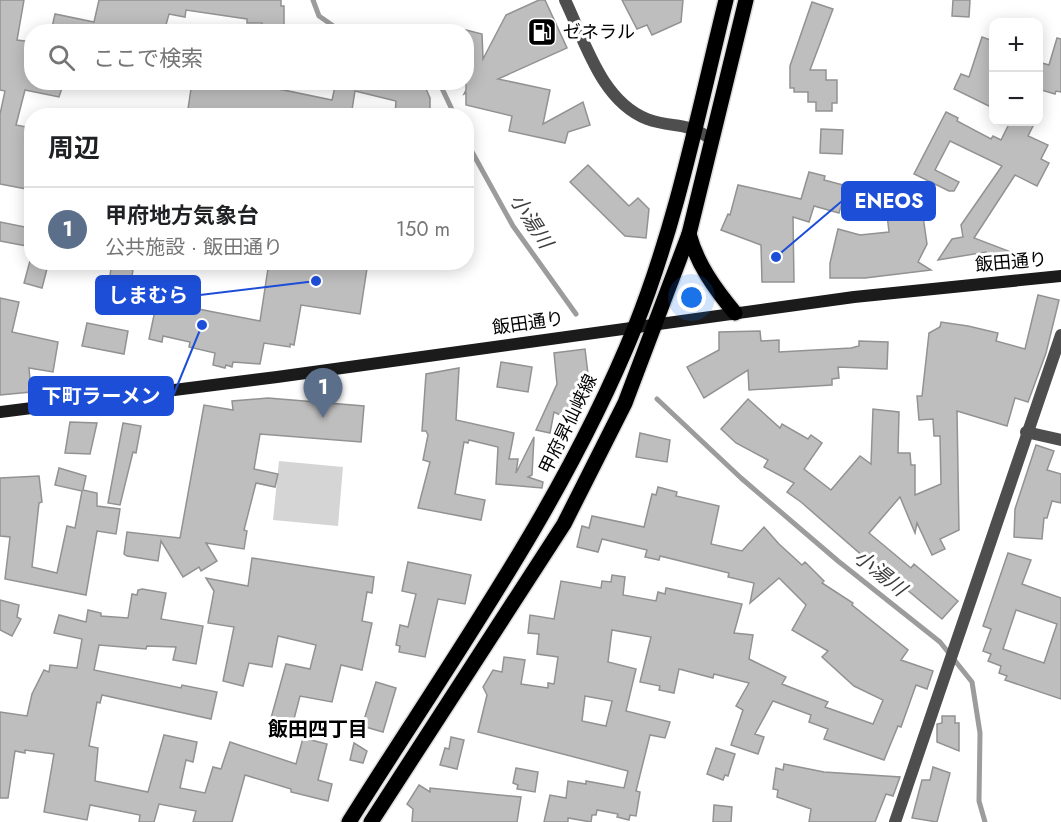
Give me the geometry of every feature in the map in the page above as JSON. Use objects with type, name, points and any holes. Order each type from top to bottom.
[{"type":"main road","name":"甲府昇仙峡線","points":[[349,822],[547,509],[585,436],[635,326],[668,230],[726,0]]},
{"type":"main road","points":[[371,822],[564,524],[625,403],[689,234],[746,0]]},
{"type":"main road","points":[[689,234],[694,252],[703,269],[735,313]]},
{"type":"main road","name":"飯田通り","points":[[0,412],[277,377],[854,297],[1061,276]]},
{"type":"street","points":[[565,0],[606,83],[624,107],[653,121],[695,128],[712,140]]},
{"type":"street","points":[[895,822],[1026,432],[1061,335]]},
{"type":"street","points":[[1026,432],[1061,440]]},
{"type":"shaded area","points":[[279,461],[343,467],[338,526],[273,520]]},
{"type":"building","points":[[0,0],[24,0],[17,40],[24,41],[25,90],[16,125],[24,126],[24,188],[0,184],[0,114],[5,91],[0,90]]},
{"type":"building","points":[[99,0],[281,0],[281,6],[284,6],[284,24],[247,23],[247,19],[186,10],[185,17],[169,14],[166,24],[53,24],[55,14],[94,22]]},
{"type":"building","points":[[539,0],[545,0],[567,48],[498,79],[550,90],[543,124],[583,102],[590,125],[568,132],[565,143],[509,131],[512,116],[466,105],[466,93],[464,94],[466,90],[474,90],[474,32],[482,34],[483,59],[506,15]]},
{"type":"building","points":[[622,0],[683,0],[681,22],[652,35],[647,25],[637,29]]},
{"type":"building","points":[[953,0],[970,0],[969,17],[952,16]]},
{"type":"building","points":[[812,2],[833,9],[810,70],[826,70],[826,80],[837,80],[837,103],[832,103],[832,111],[816,111],[816,102],[808,102],[808,92],[794,92],[794,88],[790,88],[790,66]]},
{"type":"building","points":[[982,37],[989,40],[989,106],[954,89],[961,74],[969,77]]},
{"type":"building","points":[[1057,38],[1061,39],[1061,92],[1056,91],[1055,94],[1043,90],[1043,63],[1049,65]]},
{"type":"building","points":[[25,90],[61,90],[59,97]]},
{"type":"building","points":[[191,90],[284,90],[332,100],[334,90],[426,90],[430,98],[430,108],[396,108],[396,101],[355,91],[352,108],[188,108]]},
{"type":"building","points":[[946,112],[958,118],[957,121],[991,139],[993,136],[1001,140],[1008,126],[1033,126],[1028,136],[1048,145],[1041,159],[1049,163],[1037,186],[1015,175],[974,238],[1032,260],[988,265],[986,252],[938,260],[952,239],[963,237],[961,225],[1002,166],[950,141],[935,170],[959,182],[954,191],[949,191],[914,174]]},
{"type":"building","points":[[821,129],[843,130],[842,154],[820,153]]},
{"type":"building","points":[[588,165],[629,206],[638,198],[649,209],[646,238],[625,236],[570,182]]},
{"type":"building","points":[[809,172],[825,176],[824,180],[847,186],[839,213],[814,206],[809,222],[793,217],[794,282],[762,282],[761,245],[721,230],[728,214],[730,215],[738,185],[801,199]]},
{"type":"building","points":[[921,202],[927,244],[918,262],[931,270],[865,278],[830,278],[830,263],[838,229],[860,235],[889,232],[886,206]]},
{"type":"building","points":[[0,222],[24,227],[24,245],[0,241]]},
{"type":"building","points":[[28,270],[47,270],[42,288],[24,283]]},
{"type":"building","points":[[111,270],[133,270],[129,299],[107,296]]},
{"type":"building","points":[[268,270],[367,270],[360,314],[301,305],[294,345],[290,344],[290,347],[264,343],[260,364],[233,362],[232,367],[226,365],[225,368],[213,365],[215,353],[189,347],[190,342],[163,336],[162,342],[149,339],[157,301],[260,321]]},
{"type":"building","points":[[1038,295],[1059,300],[1046,353],[1028,402],[1015,398],[1007,426],[957,411],[959,530],[940,539],[945,549],[932,555],[917,523],[915,533],[900,497],[869,533],[911,568],[914,564],[958,601],[942,619],[888,574],[885,577],[864,560],[865,558],[787,492],[794,483],[764,467],[768,460],[736,443],[721,429],[748,399],[780,428],[782,424],[808,439],[811,435],[822,443],[804,469],[831,490],[860,456],[871,464],[873,409],[899,412],[898,453],[910,453],[911,465],[915,465],[915,495],[941,484],[940,436],[934,436],[933,419],[919,420],[917,396],[922,396],[929,333],[940,327],[941,322],[968,326],[998,333],[996,341],[1025,349]]},
{"type":"building","points":[[0,298],[19,302],[12,332],[58,342],[53,372],[29,368],[31,392],[0,395]]},
{"type":"building","points":[[87,323],[128,331],[124,354],[82,346]]},
{"type":"building","points":[[760,331],[761,341],[779,340],[779,352],[851,348],[859,346],[859,341],[888,342],[887,369],[838,367],[839,378],[832,379],[832,385],[749,390],[748,370],[704,398],[687,367],[719,350],[719,332]]},
{"type":"building","points":[[585,349],[589,382],[571,420],[554,412],[550,433],[536,430],[557,384],[554,353]]},
{"type":"building","points":[[501,362],[532,367],[528,392],[497,387]]},
{"type":"building","points":[[459,368],[456,420],[514,433],[509,459],[518,459],[516,473],[534,437],[532,475],[528,477],[543,482],[542,488],[496,484],[498,447],[469,440],[468,443],[464,442],[455,494],[485,500],[481,520],[418,508],[430,462],[423,460],[428,435],[426,431],[422,431],[426,374]]},
{"type":"building","points":[[268,398],[364,406],[361,442],[260,434],[254,469],[278,474],[275,487],[256,483],[244,530],[247,531],[244,549],[206,543],[217,561],[201,571],[199,567],[183,577],[161,541],[158,561],[124,554],[127,532],[180,538],[204,405],[233,410],[232,401]]},
{"type":"building","points":[[70,422],[97,423],[90,454],[65,453]]},
{"type":"building","points":[[123,423],[141,426],[136,453],[133,452],[120,505],[108,503]]},
{"type":"building","points":[[640,433],[670,440],[667,462],[636,457]]},
{"type":"building","points":[[1036,445],[1054,451],[1047,470],[1061,474],[1061,503],[1052,501],[1047,518],[1044,518],[1042,539],[1014,537],[1015,509]]},
{"type":"building","points":[[59,468],[86,476],[83,490],[97,493],[97,506],[120,509],[116,534],[97,531],[86,595],[5,579],[10,537],[0,536],[0,478],[39,476],[42,502],[39,503],[32,567],[57,573],[67,526],[75,528],[82,491],[55,485]]},
{"type":"building","points":[[658,487],[677,492],[676,496],[719,506],[711,544],[742,551],[764,527],[802,565],[805,562],[824,581],[822,583],[853,603],[852,605],[908,650],[901,660],[933,671],[927,689],[916,685],[901,727],[898,726],[884,760],[824,739],[828,729],[809,722],[811,715],[773,701],[755,734],[764,737],[758,754],[731,745],[743,710],[736,706],[749,683],[714,674],[713,678],[679,669],[674,693],[659,690],[660,686],[640,682],[651,637],[612,630],[608,662],[636,669],[626,711],[670,722],[665,738],[650,735],[636,791],[640,792],[636,816],[630,815],[629,820],[617,817],[618,814],[597,810],[596,815],[592,815],[591,822],[568,818],[568,822],[544,822],[550,795],[566,798],[568,781],[586,784],[586,781],[624,788],[628,771],[478,732],[487,695],[483,687],[493,670],[502,672],[504,657],[525,660],[521,684],[548,688],[548,683],[554,684],[558,657],[537,654],[539,634],[528,633],[530,615],[554,619],[561,581],[601,588],[602,581],[611,582],[612,575],[625,577],[623,595],[656,601],[658,592],[665,594],[666,588],[742,604],[734,633],[753,635],[749,659],[786,677],[782,684],[828,702],[825,707],[873,724],[883,700],[854,686],[822,657],[828,651],[792,630],[806,605],[779,578],[750,603],[754,583],[728,577],[729,573],[660,556],[659,560],[645,557],[647,550],[602,539],[598,552],[577,547],[582,526],[589,528],[592,516],[644,527],[652,494],[656,495]],"holes":[[[585,696],[612,701],[606,726],[582,721]]]},
{"type":"building","points":[[1008,553],[1031,560],[1022,584],[1061,598],[1061,699],[1005,680],[1007,676],[999,673],[1001,666],[988,661],[991,654],[983,651],[991,629],[983,626]],"holes":[[[1016,610],[1057,624],[1044,663],[1003,649]]]},
{"type":"building","points":[[252,558],[374,577],[372,593],[367,592],[362,621],[372,623],[362,670],[341,665],[332,702],[300,696],[290,734],[268,729],[286,664],[310,669],[316,645],[278,636],[272,667],[249,663],[243,686],[223,681],[234,627],[208,623],[214,591],[206,578],[248,586]]},
{"type":"building","points":[[408,562],[471,575],[465,604],[438,599],[425,657],[399,652],[400,646],[396,645],[400,625],[408,627],[416,594],[402,591]]},
{"type":"building","points":[[138,590],[166,593],[161,619],[203,626],[196,664],[173,660],[176,647],[147,646],[146,649],[99,645],[94,670],[181,688],[182,685],[217,692],[211,719],[102,695],[100,703],[97,702],[89,746],[98,748],[95,781],[148,792],[164,735],[197,742],[193,762],[186,760],[180,788],[205,793],[213,767],[221,769],[230,742],[296,764],[303,738],[327,744],[318,780],[332,784],[328,801],[291,792],[291,789],[245,775],[232,822],[193,822],[196,811],[159,804],[154,822],[139,822],[140,815],[90,805],[87,820],[44,812],[54,754],[25,750],[25,753],[15,751],[8,798],[0,798],[0,712],[27,716],[32,694],[44,670],[49,672],[50,665],[77,668],[82,639],[54,633],[59,615],[86,622],[88,610],[101,613],[101,616],[128,618],[132,594],[137,595]]},
{"type":"building","points":[[0,600],[19,605],[17,617],[21,619],[12,636],[0,630]]},
{"type":"building","points":[[376,682],[396,688],[383,732],[362,726]]},
{"type":"building","points":[[942,716],[955,716],[955,723],[959,723],[959,751],[937,742],[937,724],[942,723]]},
{"type":"building","points":[[451,737],[464,740],[457,769],[440,765],[445,748],[449,749]]},
{"type":"building","points":[[354,743],[367,751],[363,763],[350,760]]},
{"type":"building","points":[[716,748],[735,754],[728,776],[725,775],[723,780],[707,774]]},
{"type":"building","points":[[784,764],[824,772],[900,777],[893,796],[886,794],[875,822],[809,822],[811,809],[777,797],[778,790],[773,789],[776,768],[783,770]]},
{"type":"building","points":[[933,767],[950,773],[937,822],[912,818],[922,780],[930,780]]},
{"type":"building","points":[[516,768],[538,772],[535,792],[517,789],[518,785],[513,783]]},
{"type":"building","points":[[419,785],[430,792],[430,788],[521,797],[517,822],[412,822],[413,809],[407,804]]},
{"type":"building","points":[[714,805],[732,807],[731,822],[713,822]]},
{"type":"waterway","name":"小湯川","points":[[313,0],[319,16],[330,24]]},
{"type":"waterway","name":"小湯川","points":[[443,90],[451,108]]},
{"type":"waterway","name":"小湯川","points":[[474,155],[513,226],[576,314]]},
{"type":"waterway","name":"小湯川","points":[[657,399],[741,478],[838,561],[940,642],[972,682],[980,733],[979,801],[985,822]]},
{"type":"place","name":"ゼネラル","points":[[542,32]]},
{"type":"place","name":"ENEOS","points":[[776,257]]},
{"type":"place","name":"しまむら","points":[[316,281]]},
{"type":"place","name":"下町ラーメン","points":[[202,325]]},
{"type":"place","name":"甲府地方気象台","points":[[323,418]]},
{"type":"district","name":"飯田四丁目","points":[[318,729]]}]
